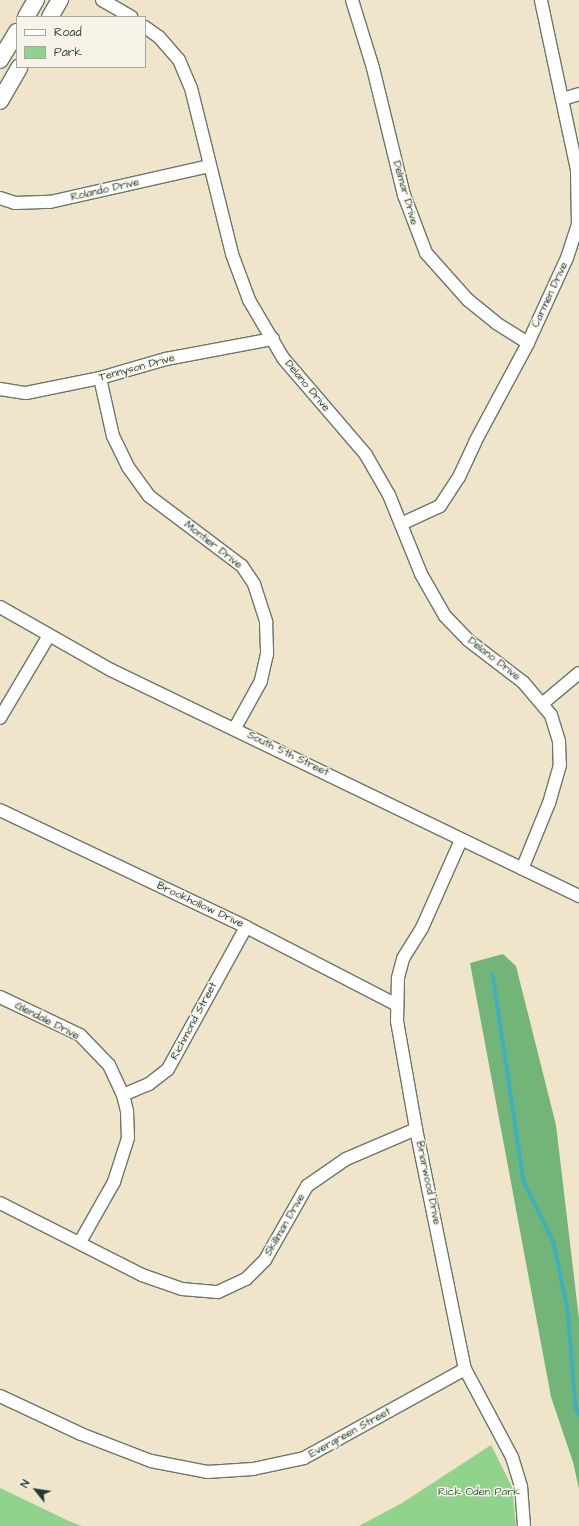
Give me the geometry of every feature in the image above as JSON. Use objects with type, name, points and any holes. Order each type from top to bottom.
[{"type":"main road","points":[[27,16],[36,0]]},
{"type":"main road","points":[[51,16],[60,0]]},
{"type":"main road","points":[[0,60],[16,34]]},
{"type":"main road","points":[[0,101],[19,68]]},
{"type":"street","points":[[102,0],[130,16]]},
{"type":"street","name":"Delmar Drive","points":[[352,0],[373,68],[404,195],[426,253],[468,300],[496,324],[528,343]]},
{"type":"street","name":"Carmen Drive","points":[[402,524],[440,506],[459,477],[475,442],[528,343],[567,258],[578,224],[577,170],[541,0]]},
{"type":"street","name":"Delano Drive","points":[[146,28],[159,37],[179,60],[191,88],[232,254],[249,300],[273,338],[283,358],[366,455],[389,495],[421,574],[445,616],[468,640],[523,682],[551,716],[555,729],[560,765],[549,803],[522,868]]},
{"type":"street","points":[[563,99],[579,94]]},
{"type":"street","name":"Rolando Drive","points":[[0,198],[15,203],[50,202],[210,166]]},
{"type":"street","name":"Tennyson Drive","points":[[0,389],[26,393],[100,378],[166,359],[273,338]]},
{"type":"street","name":"Montier Drive","points":[[100,378],[113,436],[128,467],[149,496],[242,566],[254,584],[266,622],[268,654],[261,681],[234,728]]},
{"type":"street","name":"South 5th Street","points":[[0,607],[48,637],[110,670],[234,728],[461,840],[579,896]]},
{"type":"street","points":[[0,718],[48,637]]},
{"type":"street","points":[[542,704],[579,673]]},
{"type":"street","name":"Brookhollow Drive","points":[[0,810],[246,927],[397,1005]]},
{"type":"street","name":"Briarwood Drive","points":[[461,840],[422,928],[403,959],[398,978],[397,1021],[416,1129],[466,1369],[512,1456],[521,1486],[524,1526]]},
{"type":"street","name":"Richmond Street","points":[[123,1095],[149,1084],[168,1069],[246,927]]},
{"type":"street","name":"Glendale Drive","points":[[0,997],[80,1035],[109,1065],[123,1095],[127,1111],[128,1138],[114,1182],[80,1242]]},
{"type":"street","name":"Skillman Drive","points":[[0,1203],[80,1242],[142,1275],[182,1289],[218,1292],[246,1279],[265,1260],[307,1186],[346,1160],[416,1129]]},
{"type":"street","name":"Evergreen Street","points":[[0,1396],[81,1434],[151,1461],[207,1472],[253,1469],[304,1458],[466,1369]]},
{"type":"green space","points":[[503,954],[516,966],[556,1125],[579,1319],[579,1489],[573,1462],[551,1397],[470,963]]},
{"type":"green space","name":"Rick Oden Park","points":[[491,1445],[512,1487],[516,1526],[359,1526],[402,1503]]},
{"type":"green space","points":[[0,1488],[71,1522],[82,1526],[0,1526]]},
{"type":"waterway","points":[[493,974],[524,1181],[554,1243],[568,1310],[576,1407],[579,1414]]}]
